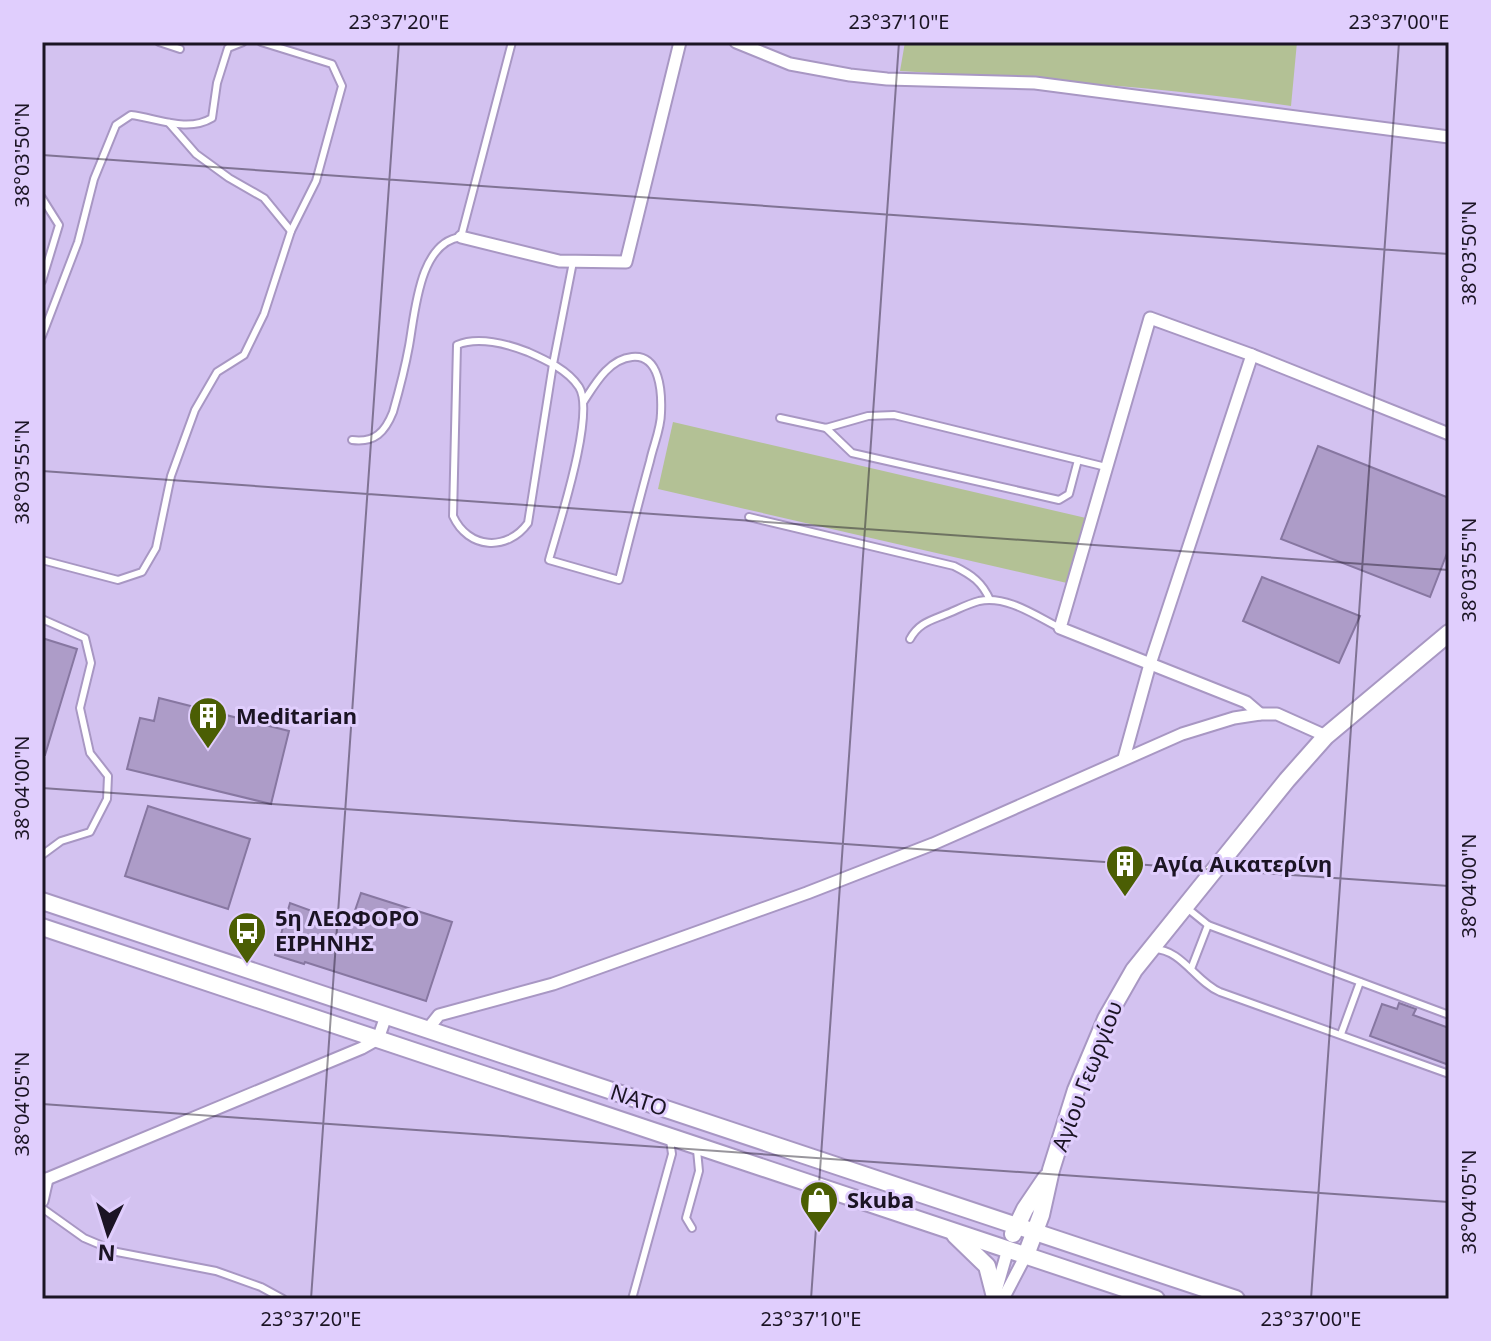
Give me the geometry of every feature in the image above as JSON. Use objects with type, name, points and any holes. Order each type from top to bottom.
[{"type":"main road","name":"Αγίου Γεωργίου","points":[[1026,1255],[1076,1090],[1116,997],[1184,905],[1326,736],[1449,633]]},
{"type":"main road","name":"ΝΑΤΟ","points":[[42,901],[1236,1299]]},
{"type":"main road","name":"ΝΑΤΟ","points":[[42,927],[1156,1299]]},
{"type":"main road","name":"Αγίου Γεωργίου","points":[[1008,1249],[1016,1226],[1051,1170]]},
{"type":"main road","points":[[947,1229],[987,1266],[998,1298]]},
{"type":"street","points":[[461,237],[559,261],[626,262],[680,42]]},
{"type":"street","points":[[736,42],[790,64],[850,75],[1035,83],[1449,137]]},
{"type":"street","points":[[1260,714],[1246,702],[1060,628],[1150,318],[1449,434]]},
{"type":"street","points":[[1124,758],[1150,664],[1252,355]]},
{"type":"street","points":[[427,1030],[439,1015],[553,984],[807,893],[933,844],[1182,734],[1234,718],[1277,714],[1326,736]]},
{"type":"street","points":[[42,1201],[45,1180],[378,1039],[386,1016]]},
{"type":"street","points":[[998,1298],[1008,1249]]},
{"type":"street","points":[[998,1298],[1026,1255]]},
{"type":"lane","points":[[159,42],[180,49]]},
{"type":"lane","points":[[42,336],[78,242],[94,179],[116,125],[131,115],[182,125],[202,124],[212,118],[217,83],[228,48],[243,42]]},
{"type":"lane","points":[[42,560],[118,580],[142,572],[156,548],[171,476],[195,410],[217,372],[244,355],[264,314],[291,231],[316,181],[342,86],[332,64],[261,42]]},
{"type":"lane","points":[[352,440],[364,442],[386,429],[401,383],[420,286],[437,249],[449,239],[461,237],[512,42]]},
{"type":"lane","points":[[167,121],[196,154],[264,198],[291,231]]},
{"type":"lane","points":[[42,198],[59,225],[42,281]]},
{"type":"lane","points":[[573,262],[553,364],[528,523],[509,540],[492,544],[475,540],[461,531],[453,516],[457,345],[466,341],[500,344],[528,352],[553,364],[580,388],[584,401],[575,462],[549,560],[619,580],[661,414],[654,366],[648,359],[626,357],[596,382],[584,401]]},
{"type":"lane","points":[[780,418],[826,428],[868,416],[894,415],[1106,467]]},
{"type":"lane","points":[[826,428],[852,453],[1059,500],[1069,494],[1078,460]]},
{"type":"lane","points":[[749,517],[954,566],[972,574],[984,586],[990,600]]},
{"type":"lane","points":[[910,639],[924,622],[977,601],[990,600],[1011,604],[1060,628]]},
{"type":"lane","points":[[42,619],[85,638],[91,663],[80,708],[90,753],[108,776],[107,799],[90,832],[61,841],[42,855]]},
{"type":"lane","points":[[1184,905],[1208,925],[1449,1015]]},
{"type":"lane","points":[[1191,969],[1208,925]]},
{"type":"lane","points":[[1149,949],[1162,949],[1220,992],[1449,1074]]},
{"type":"lane","points":[[1341,1034],[1360,982]]},
{"type":"lane","points":[[632,1299],[672,1154],[669,1136]]},
{"type":"lane","points":[[692,1144],[699,1157],[698,1180],[686,1218],[692,1228]]},
{"type":"lane","points":[[42,1208],[84,1238],[117,1252],[216,1271],[261,1287],[283,1299]]},
{"type":"green space","points":[[905,42],[1297,42],[1291,106],[1145,88],[900,71]]},
{"type":"green space","points":[[673,422],[1086,518],[1067,583],[658,489]]},
{"type":"building","points":[[1318,446],[1449,498],[1449,548],[1430,597],[1281,539]]},
{"type":"building","points":[[1262,577],[1360,616],[1339,663],[1243,621]]},
{"type":"building","points":[[42,638],[77,649],[45,755],[42,755]]},
{"type":"building","name":"Meditarian","points":[[159,698],[289,731],[271,804],[127,769],[140,718],[154,721]]},
{"type":"building","points":[[148,806],[250,839],[228,909],[125,876]]},
{"type":"building","points":[[361,893],[452,922],[426,1001],[275,955],[290,903],[350,925]]},
{"type":"building","points":[[1399,1003],[1416,1009],[1413,1015],[1449,1028],[1449,1065],[1370,1036],[1382,1004],[1397,1009]]},
{"type":"place","name":"Meditarian","points":[[208,750]]},
{"type":"place","name":"Αγία Αικατερίνη","points":[[1125,898]]},
{"type":"place","name":"5η ΛΕΩΦΟΡΟ ΕΙΡΗΝΗΣ","points":[[247,965]]},
{"type":"place","name":"Skuba","points":[[819,1234]]}]
